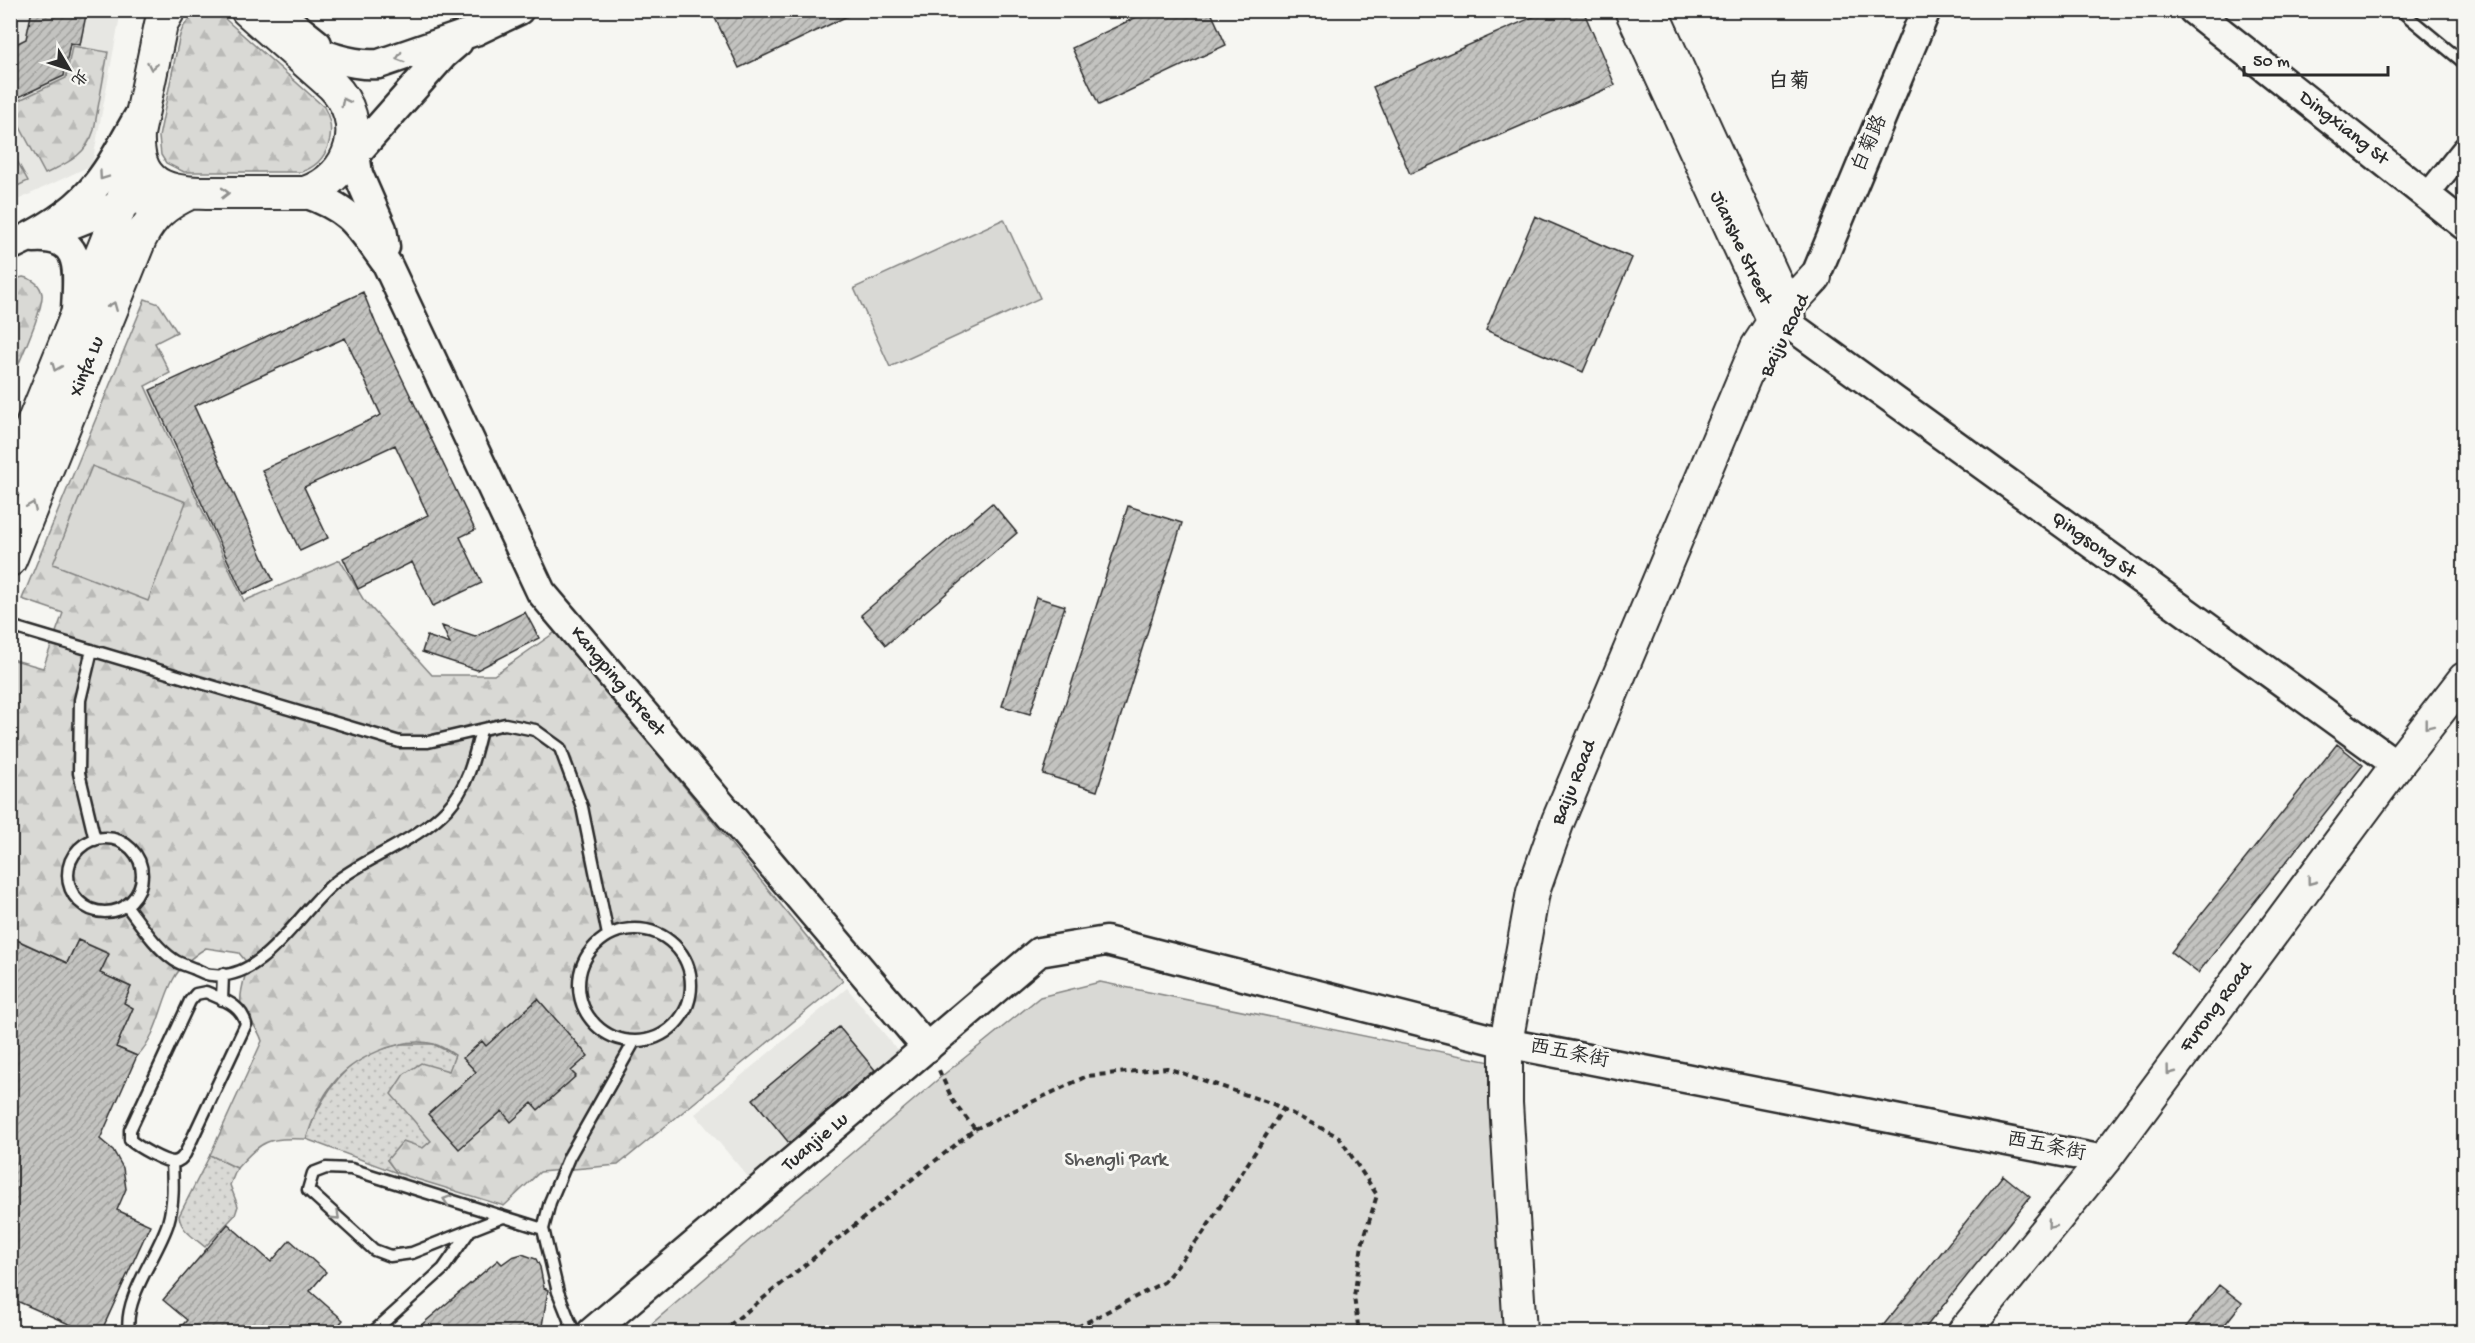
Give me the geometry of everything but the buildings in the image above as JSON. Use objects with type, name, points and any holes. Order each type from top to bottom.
[{"type":"main road","points":[[141,121],[138,148],[142,164],[150,177],[180,192],[305,193],[332,180],[349,152],[348,107],[341,94],[289,33],[247,10]]},
{"type":"main road","name":"Jianshe Street","points":[[1631,10],[1783,318]]},
{"type":"main road","name":"Jianshe Street","points":[[1651,10],[1783,318]]},
{"type":"main road","name":"Xinfa Lu","points":[[10,480],[120,205],[141,121],[162,19]]},
{"type":"main road","name":"Xinfa Lu","points":[[10,560],[140,239],[152,218],[180,192]]},
{"type":"main road","name":"Baiju Road","points":[[1520,1332],[1506,1103],[1516,1045],[1533,892],[1546,854],[1757,347],[1815,277]]},
{"type":"main road","name":"Furong Road","points":[[1964,1332],[2104,1160],[2397,765],[2464,679]]},
{"type":"main road","name":"Baiju Road","points":[[1516,1045],[1523,1104],[1538,1332]]},
{"type":"street","points":[[289,33],[354,62],[379,64],[475,31],[519,10]]},
{"type":"street","name":"白菊路","points":[[1815,277],[1926,10]]},
{"type":"street","name":"Dingxiang St","points":[[2193,10],[2464,225]]},
{"type":"street","points":[[387,264],[382,230],[349,152],[407,96],[443,55],[475,31]]},
{"type":"street","points":[[370,204],[370,175],[374,159],[392,119],[407,96]]},
{"type":"street","points":[[18,242],[65,214],[90,192],[141,121]]},
{"type":"street","points":[[2427,195],[2464,148]]},
{"type":"street","points":[[18,242],[70,226],[148,194],[180,192]]},
{"type":"street","points":[[305,193],[330,204],[354,220],[387,264]]},
{"type":"street","points":[[18,242],[51,237],[70,248],[77,266],[76,317]]},
{"type":"street","name":"Kangping Street","points":[[387,264],[541,592],[927,1048]]},
{"type":"street","name":"Qingsong St","points":[[1783,318],[2397,765]]},
{"type":"street","name":"西五条街","points":[[1039,952],[1106,941],[1516,1045],[2104,1160]]},
{"type":"street","name":"Tuanjie Lu","points":[[592,1332],[1039,952]]},
{"type":"lane","points":[[2400,10],[2464,63]]},
{"type":"lane","points":[[10,626],[400,742],[428,742],[505,724],[535,730],[560,748],[582,807],[608,935]]},
{"type":"lane","points":[[92,650],[80,700],[78,755],[81,785],[95,840]]},
{"type":"lane","points":[[126,905],[149,935],[174,960],[211,975],[237,973],[269,953],[335,882],[360,864],[422,831],[448,808],[469,777],[481,730]]},
{"type":"lane","points":[[107,838],[130,847],[142,867],[139,891],[126,905],[110,912],[86,907],[71,888],[70,864],[84,845],[95,840],[107,838]]},
{"type":"lane","points":[[634,928],[653,931],[670,940],[678,948],[688,964],[692,991],[683,1016],[670,1030],[652,1040],[634,1042],[614,1038],[597,1028],[584,1011],[578,991],[580,973],[588,954],[608,935],[634,928]]},
{"type":"lane","points":[[222,1000],[223,974]]},
{"type":"lane","points":[[206,992],[222,1000],[236,1006],[244,1014],[246,1024],[185,1154],[180,1160],[172,1162],[138,1147],[130,1140],[130,1130],[190,1001],[196,994],[206,992]]},
{"type":"lane","points":[[574,1332],[558,1292],[543,1229],[550,1202],[568,1157],[634,1042]]},
{"type":"lane","points":[[129,1332],[128,1325],[133,1300],[168,1223],[173,1194],[172,1162]]},
{"type":"lane","points":[[503,1217],[411,1253],[390,1256],[374,1250],[308,1190],[313,1173],[326,1168],[351,1169],[543,1229]]},
{"type":"lane","points":[[372,1332],[443,1269],[470,1230]]},
{"type":"path","points":[[927,1048],[953,1101],[975,1129]]},
{"type":"path","points":[[721,1332],[975,1129],[1087,1076],[1167,1068],[1283,1109],[1339,1137],[1377,1195],[1362,1245],[1354,1297],[1359,1332]]},
{"type":"path","points":[[1068,1332],[1164,1282],[1203,1233],[1283,1109]]},
{"type":"shaded area","points":[[10,11],[121,11],[92,165],[11,203]]},
{"type":"shaded area","points":[[847,988],[905,1059],[754,1184],[695,1114]]},
{"type":"green space","points":[[203,13],[217,14],[224,18],[324,107],[330,126],[330,136],[324,154],[311,168],[301,172],[184,172],[166,163],[161,155],[159,137],[179,39],[187,22]]},
{"type":"green space","points":[[72,46],[108,52],[94,130],[86,146],[75,158],[45,174],[11,110],[11,104],[66,78]]},
{"type":"green space","points":[[10,148],[28,181],[11,189],[10,189]]},
{"type":"green space","points":[[1004,219],[1040,298],[890,367],[854,288]]},
{"type":"green space","points":[[23,277],[37,285],[42,294],[35,324],[11,383],[11,280]]},
{"type":"green space","points":[[145,299],[159,304],[177,332],[155,343],[170,373],[145,386],[244,601],[340,560],[363,599],[432,675],[494,675],[557,631],[843,981],[618,1165],[540,1172],[504,1206],[397,1173],[387,1160],[403,1141],[423,1148],[431,1141],[391,1094],[404,1074],[421,1063],[449,1071],[455,1055],[437,1045],[421,1042],[392,1046],[351,1066],[340,1075],[323,1098],[306,1139],[267,1142],[253,1151],[237,1168],[210,1155],[262,1041],[241,1003],[248,964],[239,953],[206,948],[183,966],[169,990],[150,1039],[137,1056],[116,1047],[133,1008],[124,1003],[131,987],[100,973],[108,953],[78,940],[67,963],[11,937],[11,659],[43,668],[63,613],[22,599]]},
{"type":"green space","points":[[92,466],[186,502],[148,601],[53,564]]},
{"type":"green space","name":"Shengli Park","points":[[1100,982],[1491,1062],[1503,1332],[642,1332],[942,1076],[1040,997]]},
{"type":"green space","points":[[401,1044],[433,1044],[455,1055],[431,1141],[423,1148],[387,1160],[397,1173],[306,1139],[321,1103],[344,1072],[369,1054]]},
{"type":"green space","points":[[210,1155],[237,1168],[230,1185],[238,1206],[235,1215],[205,1247],[185,1230],[179,1216]]},
{"type":"district","name":"白菊","points":[[1789,83]]}]
